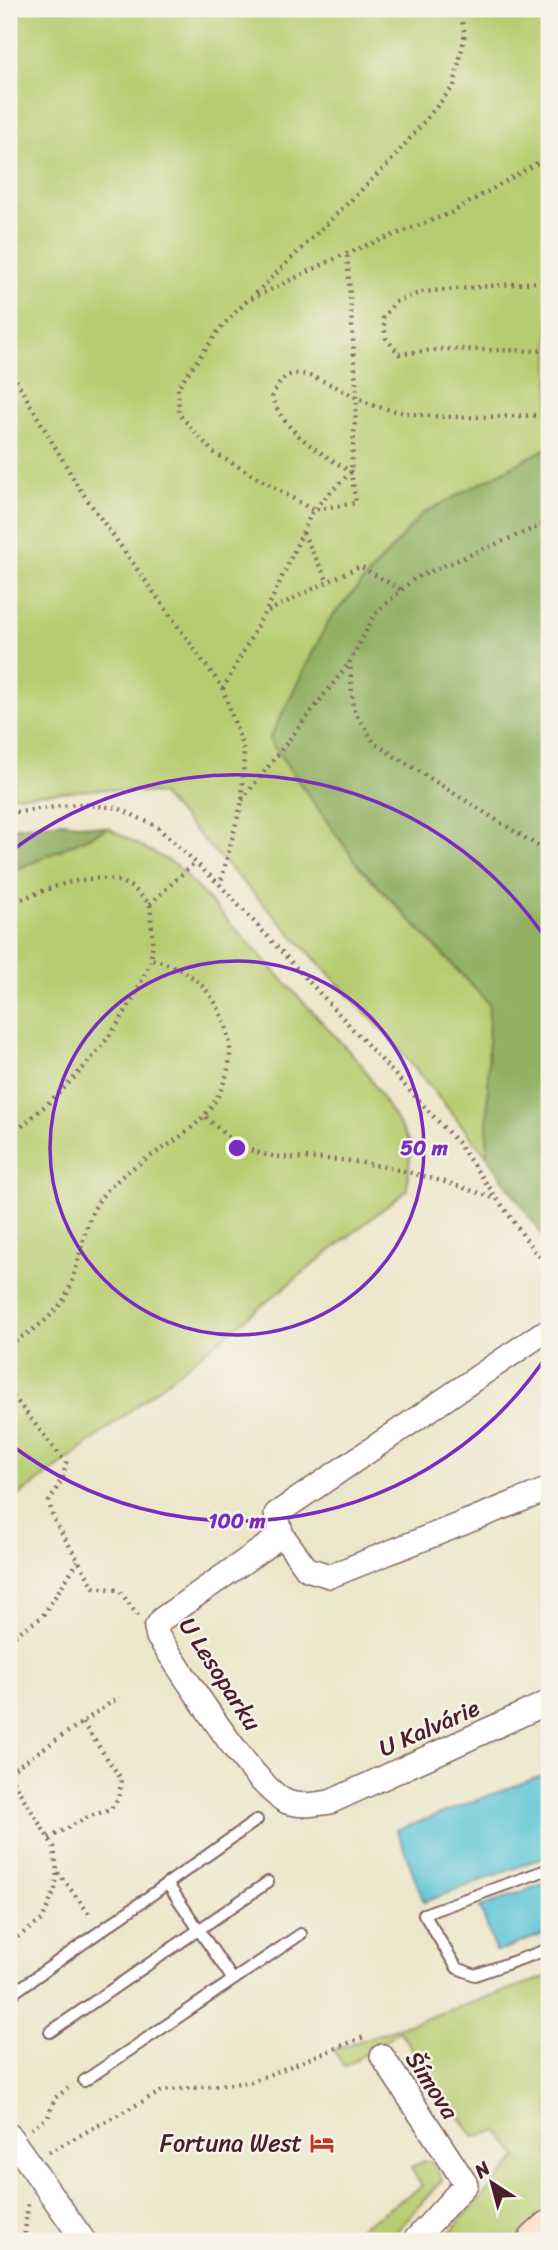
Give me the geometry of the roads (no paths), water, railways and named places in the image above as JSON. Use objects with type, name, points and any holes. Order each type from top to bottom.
[{"type":"main road","points":[[534,2241],[549,2227]]},
{"type":"street","points":[[549,1333],[541,1334],[276,1514],[282,1535],[307,1569],[330,1576],[549,1489]]},
{"type":"street","name":"U Lesoparku","points":[[282,1535],[162,1619],[156,1632],[270,1791],[294,1804],[330,1802]]},
{"type":"street","name":"U Kalvárie","points":[[330,1802],[549,1702]]},
{"type":"street","name":"Šímova","points":[[382,2056],[466,2184],[414,2241]]},
{"type":"street","points":[[19,2132],[84,2241]]},
{"type":"lane","points":[[9,1996],[257,1820]]},
{"type":"lane","points":[[549,1869],[424,1914],[457,1968],[475,1975],[549,1949]]},
{"type":"lane","points":[[50,2032],[268,1882]]},
{"type":"lane","points":[[167,1883],[233,1980]]},
{"type":"lane","points":[[83,2081],[301,1934]]},
{"type":"water","points":[[549,1773],[549,1855],[424,1902],[397,1830]]},
{"type":"water","points":[[549,1882],[549,1932],[496,1952],[480,1907]]},
{"type":"place","name":"Fortuna West","points":[[322,2143]]}]
